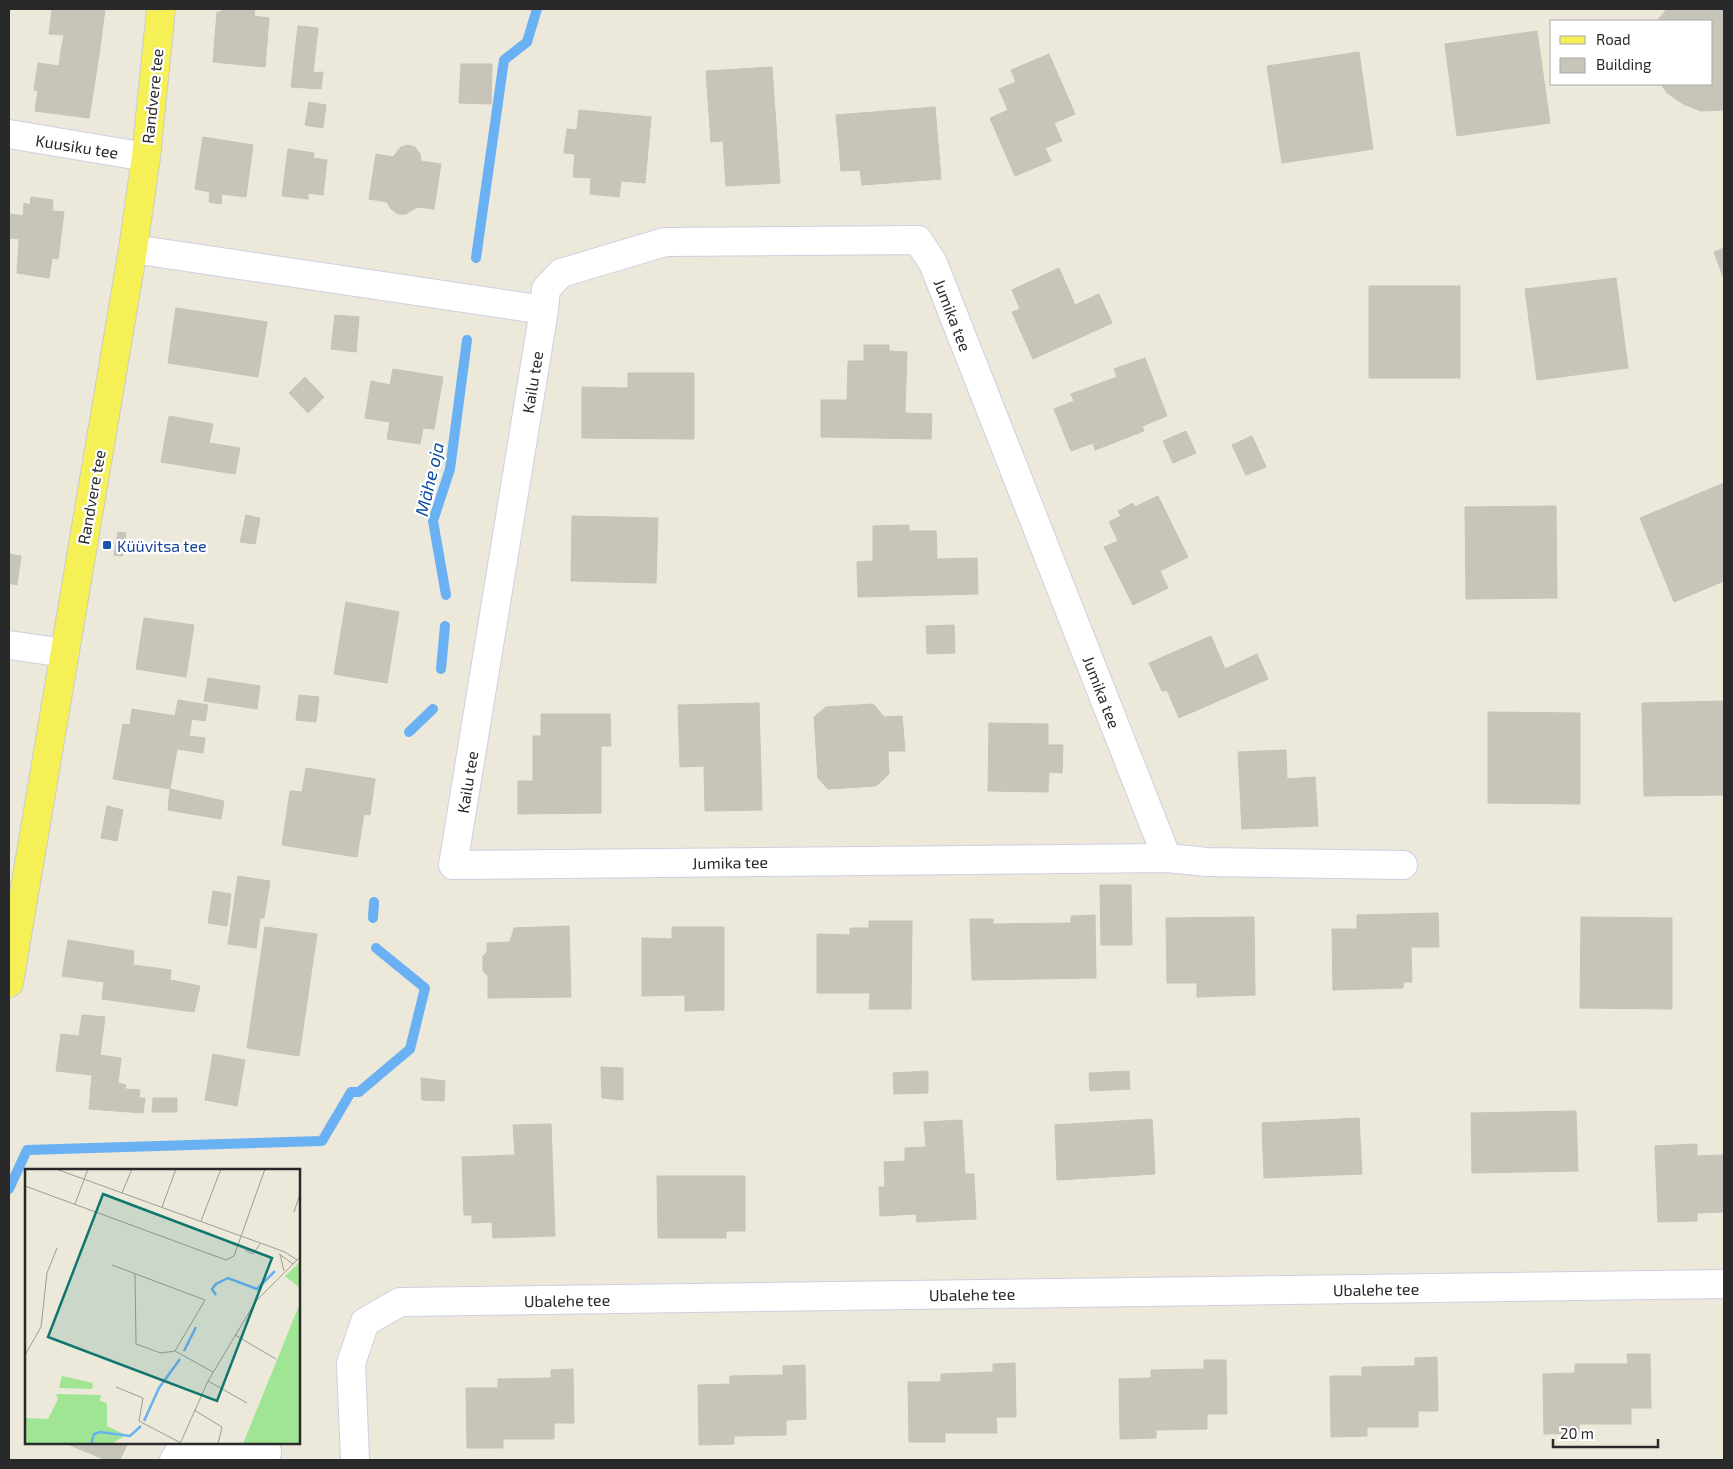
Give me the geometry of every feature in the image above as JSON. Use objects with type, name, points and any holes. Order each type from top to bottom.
[{"type":"main road","name":"Randvere tee","points":[[9,983],[133,249],[146,157],[161,9]]},
{"type":"street","name":"Kuusiku tee","points":[[9,134],[146,157]]},
{"type":"street","name":"Jumika tee","points":[[453,865],[1167,858],[933,263],[918,240],[665,242],[561,273],[546,289],[544,310]]},
{"type":"street","points":[[133,249],[544,310]]},
{"type":"street","name":"Kailu tee","points":[[453,865],[544,310]]},
{"type":"street","points":[[9,645],[64,653]]},
{"type":"street","points":[[1167,858],[1207,862],[1403,864]]},
{"type":"street","name":"Ubalehe tee","points":[[355,1460],[351,1363],[365,1322],[400,1302],[1724,1284]]},
{"type":"street","points":[[174,1460],[180,1451],[268,1452]]},
{"type":"building","points":[[52,9],[105,9],[99,55],[61,50],[64,35],[49,34]]},
{"type":"building","points":[[222,9],[255,9],[254,16],[269,18],[265,67],[213,62],[217,12],[221,12]]},
{"type":"building","points":[[1667,9],[1724,9],[1724,110],[1701,111],[1683,104],[1667,93],[1662,85],[1713,85],[1713,20],[1658,20]]},
{"type":"building","points":[[298,26],[318,28],[313,73],[323,72],[321,89],[291,87]]},
{"type":"building","points":[[1537,31],[1550,123],[1457,136],[1445,44]]},
{"type":"building","points":[[61,50],[99,55],[89,118],[35,111],[38,91],[34,90],[38,63],[59,66]]},
{"type":"building","points":[[1359,52],[1373,149],[1282,163],[1267,66]]},
{"type":"building","points":[[1049,54],[1075,114],[1054,123],[1062,141],[1045,148],[1051,161],[1015,176],[990,118],[1008,110],[999,89],[1016,82],[1011,70]]},
{"type":"building","points":[[461,64],[492,64],[491,104],[459,103]]},
{"type":"building","points":[[772,67],[780,183],[726,186],[723,141],[711,142],[706,71]]},
{"type":"building","points":[[309,102],[326,105],[323,128],[305,125]]},
{"type":"building","points":[[935,107],[941,179],[862,185],[860,170],[841,171],[836,115]]},
{"type":"building","points":[[579,110],[651,117],[645,183],[621,181],[619,197],[590,194],[591,178],[573,177],[575,154],[564,153],[567,129],[577,130]]},
{"type":"building","points":[[203,137],[253,145],[246,197],[222,194],[221,204],[209,202],[210,192],[195,189]]},
{"type":"building","points":[[408,145],[415,147],[420,154],[421,161],[441,164],[434,209],[417,207],[406,214],[398,214],[391,209],[387,202],[369,199],[376,154],[393,157],[401,147]]},
{"type":"building","points":[[288,149],[314,153],[313,158],[327,160],[323,195],[308,193],[308,199],[282,196]]},
{"type":"building","points":[[31,197],[53,200],[52,211],[64,212],[58,259],[52,258],[49,278],[17,273],[19,239],[9,238],[11,214],[23,216],[24,203],[30,205]]},
{"type":"building","points":[[1724,248],[1724,279],[1714,252]]},
{"type":"building","points":[[1059,268],[1075,305],[1099,294],[1112,323],[1033,359],[1012,312],[1020,309],[1012,290]]},
{"type":"building","points":[[1616,278],[1628,368],[1537,380],[1525,289]]},
{"type":"building","points":[[1369,286],[1460,286],[1460,378],[1369,378]]},
{"type":"building","points":[[176,308],[267,322],[258,377],[168,363]]},
{"type":"building","points":[[335,315],[359,317],[356,352],[331,349]]},
{"type":"building","points":[[864,345],[889,345],[889,351],[907,352],[905,413],[932,414],[931,439],[821,437],[821,400],[847,400],[848,361],[864,361]]},
{"type":"building","points":[[1145,358],[1167,416],[1142,426],[1144,431],[1095,450],[1093,443],[1071,451],[1054,409],[1074,401],[1071,394],[1117,377],[1114,369]]},
{"type":"building","points":[[393,369],[443,377],[434,429],[423,428],[420,444],[387,439],[390,422],[365,418],[371,381],[390,385]]},
{"type":"building","points":[[628,373],[694,373],[694,439],[582,438],[582,387],[628,388]]},
{"type":"building","points":[[305,377],[324,397],[308,413],[289,393]]},
{"type":"building","points":[[169,416],[213,424],[209,443],[240,448],[235,474],[161,462]]},
{"type":"building","points":[[1186,431],[1196,453],[1173,463],[1163,441]]},
{"type":"building","points":[[1252,436],[1266,467],[1246,475],[1232,445]]},
{"type":"building","points":[[1724,483],[1724,581],[1674,602],[1640,518]]},
{"type":"building","points":[[1158,496],[1188,557],[1160,571],[1168,588],[1133,605],[1104,547],[1118,541],[1109,522],[1121,516],[1118,511],[1133,503],[1135,507]]},
{"type":"building","points":[[1556,506],[1557,598],[1466,599],[1465,507]]},
{"type":"building","points":[[246,515],[260,518],[255,544],[240,542]]},
{"type":"building","points":[[572,516],[658,518],[656,583],[571,581]]},
{"type":"building","points":[[909,525],[909,531],[936,531],[937,559],[977,558],[978,594],[858,597],[857,562],[873,561],[873,526]]},
{"type":"building","points":[[118,532],[126,533],[122,556],[114,555]]},
{"type":"building","points":[[9,554],[21,556],[17,585],[9,583]]},
{"type":"building","points":[[346,602],[399,612],[387,683],[334,674]]},
{"type":"building","points":[[144,618],[194,625],[186,677],[136,669]]},
{"type":"building","points":[[954,625],[955,653],[927,654],[926,626]]},
{"type":"building","points":[[1211,636],[1225,669],[1257,654],[1268,679],[1179,718],[1167,690],[1162,691],[1149,663]]},
{"type":"building","points":[[208,678],[260,686],[257,709],[204,701]]},
{"type":"building","points":[[299,695],[319,697],[316,722],[296,720]]},
{"type":"building","points":[[178,700],[208,705],[205,721],[192,719],[189,736],[205,738],[203,753],[177,749],[170,789],[113,779],[123,724],[130,725],[132,709],[175,716]]},
{"type":"building","points":[[1724,701],[1724,795],[1644,796],[1642,703]]},
{"type":"building","points":[[759,703],[762,810],[705,811],[704,766],[680,767],[678,705]]},
{"type":"building","points":[[873,704],[884,717],[902,716],[905,751],[888,751],[889,774],[876,786],[828,789],[818,778],[814,717],[826,707]]},
{"type":"building","points":[[1488,712],[1580,713],[1580,804],[1488,803]]},
{"type":"building","points":[[541,714],[610,714],[611,746],[601,746],[601,813],[518,814],[518,781],[533,781],[533,736],[541,736]]},
{"type":"building","points":[[989,723],[1048,724],[1048,745],[1063,745],[1062,773],[1049,772],[1048,792],[988,791]]},
{"type":"building","points":[[1286,750],[1287,779],[1315,777],[1318,826],[1242,829],[1238,752]]},
{"type":"building","points":[[306,768],[375,779],[370,815],[364,814],[357,857],[282,845],[290,791],[302,792]]},
{"type":"building","points":[[170,789],[224,801],[221,819],[168,810]]},
{"type":"building","points":[[107,806],[123,810],[117,841],[101,838]]},
{"type":"building","points":[[238,876],[270,881],[264,918],[260,918],[256,948],[228,944]]},
{"type":"building","points":[[1100,885],[1131,885],[1132,945],[1101,945]]},
{"type":"building","points":[[213,891],[231,894],[227,926],[208,923]]},
{"type":"building","points":[[1438,913],[1439,947],[1411,947],[1412,982],[1404,982],[1403,988],[1333,990],[1332,929],[1357,929],[1357,915]]},
{"type":"building","points":[[1095,915],[1096,978],[972,980],[970,919],[993,919],[993,924],[1071,923],[1071,916]]},
{"type":"building","points":[[1254,917],[1255,995],[1197,997],[1197,983],[1167,983],[1166,918]]},
{"type":"building","points":[[1581,917],[1672,918],[1672,1009],[1580,1008]]},
{"type":"building","points":[[869,921],[912,921],[911,1009],[869,1009],[870,993],[817,993],[817,934],[850,935],[850,928],[869,928]]},
{"type":"building","points":[[569,926],[571,997],[488,998],[488,976],[483,971],[483,956],[487,952],[487,943],[510,942],[514,928]]},
{"type":"building","points":[[265,927],[317,934],[299,1056],[247,1048]]},
{"type":"building","points":[[672,927],[724,927],[724,1010],[685,1011],[685,995],[642,996],[642,938],[672,939]]},
{"type":"building","points":[[68,940],[134,951],[133,965],[171,970],[170,980],[200,986],[194,1012],[102,999],[104,982],[62,976]]},
{"type":"building","points":[[82,1015],[105,1017],[100,1055],[121,1058],[118,1083],[126,1085],[125,1089],[140,1090],[139,1098],[145,1098],[143,1113],[89,1109],[92,1075],[56,1071],[61,1034],[79,1036]]},
{"type":"building","points":[[213,1054],[245,1060],[237,1106],[205,1100]]},
{"type":"building","points":[[601,1067],[623,1068],[623,1100],[602,1098]]},
{"type":"building","points":[[928,1071],[928,1093],[894,1094],[893,1073]]},
{"type":"building","points":[[1129,1071],[1130,1089],[1090,1091],[1089,1073]]},
{"type":"building","points":[[421,1078],[445,1081],[444,1101],[422,1100]]},
{"type":"building","points":[[153,1098],[177,1098],[177,1112],[152,1112]]},
{"type":"building","points":[[1576,1111],[1578,1171],[1472,1173],[1471,1113]]},
{"type":"building","points":[[1359,1118],[1362,1174],[1264,1178],[1262,1123]]},
{"type":"building","points":[[1152,1119],[1155,1174],[1057,1180],[1055,1125]]},
{"type":"building","points":[[962,1120],[965,1174],[974,1174],[976,1219],[917,1222],[916,1214],[880,1216],[879,1187],[885,1187],[884,1162],[905,1161],[905,1148],[926,1147],[924,1122]]},
{"type":"building","points":[[551,1124],[555,1236],[493,1238],[492,1222],[472,1223],[472,1215],[464,1215],[462,1157],[515,1155],[513,1125]]},
{"type":"building","points":[[1697,1144],[1697,1156],[1724,1155],[1724,1212],[1697,1213],[1697,1221],[1658,1222],[1655,1146]]},
{"type":"building","points":[[657,1176],[745,1176],[745,1231],[726,1231],[726,1238],[658,1238]]},
{"type":"building","points":[[1627,1354],[1650,1354],[1651,1408],[1631,1408],[1631,1424],[1579,1424],[1579,1433],[1544,1434],[1543,1374],[1575,1373],[1575,1364],[1628,1364]]},
{"type":"building","points":[[1437,1357],[1438,1411],[1418,1411],[1418,1427],[1367,1427],[1367,1436],[1331,1437],[1330,1376],[1362,1376],[1362,1367],[1415,1366],[1415,1358]]},
{"type":"building","points":[[1204,1360],[1226,1360],[1227,1414],[1207,1414],[1207,1429],[1156,1430],[1156,1438],[1120,1439],[1119,1379],[1151,1378],[1151,1370],[1204,1369]]},
{"type":"building","points":[[1015,1363],[1016,1417],[996,1417],[997,1433],[945,1433],[945,1442],[909,1442],[908,1382],[941,1382],[941,1374],[993,1372],[993,1364]]},
{"type":"building","points":[[805,1365],[806,1419],[786,1420],[786,1435],[734,1436],[734,1444],[699,1445],[698,1385],[730,1384],[730,1376],[783,1375],[783,1366]]},
{"type":"building","points":[[573,1369],[574,1423],[554,1423],[554,1439],[503,1439],[503,1448],[467,1448],[466,1388],[498,1388],[498,1379],[551,1378],[551,1370]]},
{"type":"building","points":[[67,1444],[128,1444],[120,1460],[106,1460]]},
{"type":"waterway","points":[[476,258],[504,60],[527,42],[537,9]]},
{"type":"waterway","name":"Mähe oja","points":[[446,595],[433,521],[450,469],[467,340]]},
{"type":"waterway","name":"Mähe oja","points":[[441,669],[445,626]]},
{"type":"waterway","name":"Mähe oja","points":[[409,732],[433,709]]},
{"type":"waterway","name":"Mähe oja","points":[[373,918],[374,902]]},
{"type":"waterway","points":[[9,1189],[27,1150],[322,1141],[351,1092],[359,1092],[410,1049],[425,988],[376,948]]},
{"type":"place","name":"Küüvitsa tee","points":[[107,545]]}]
